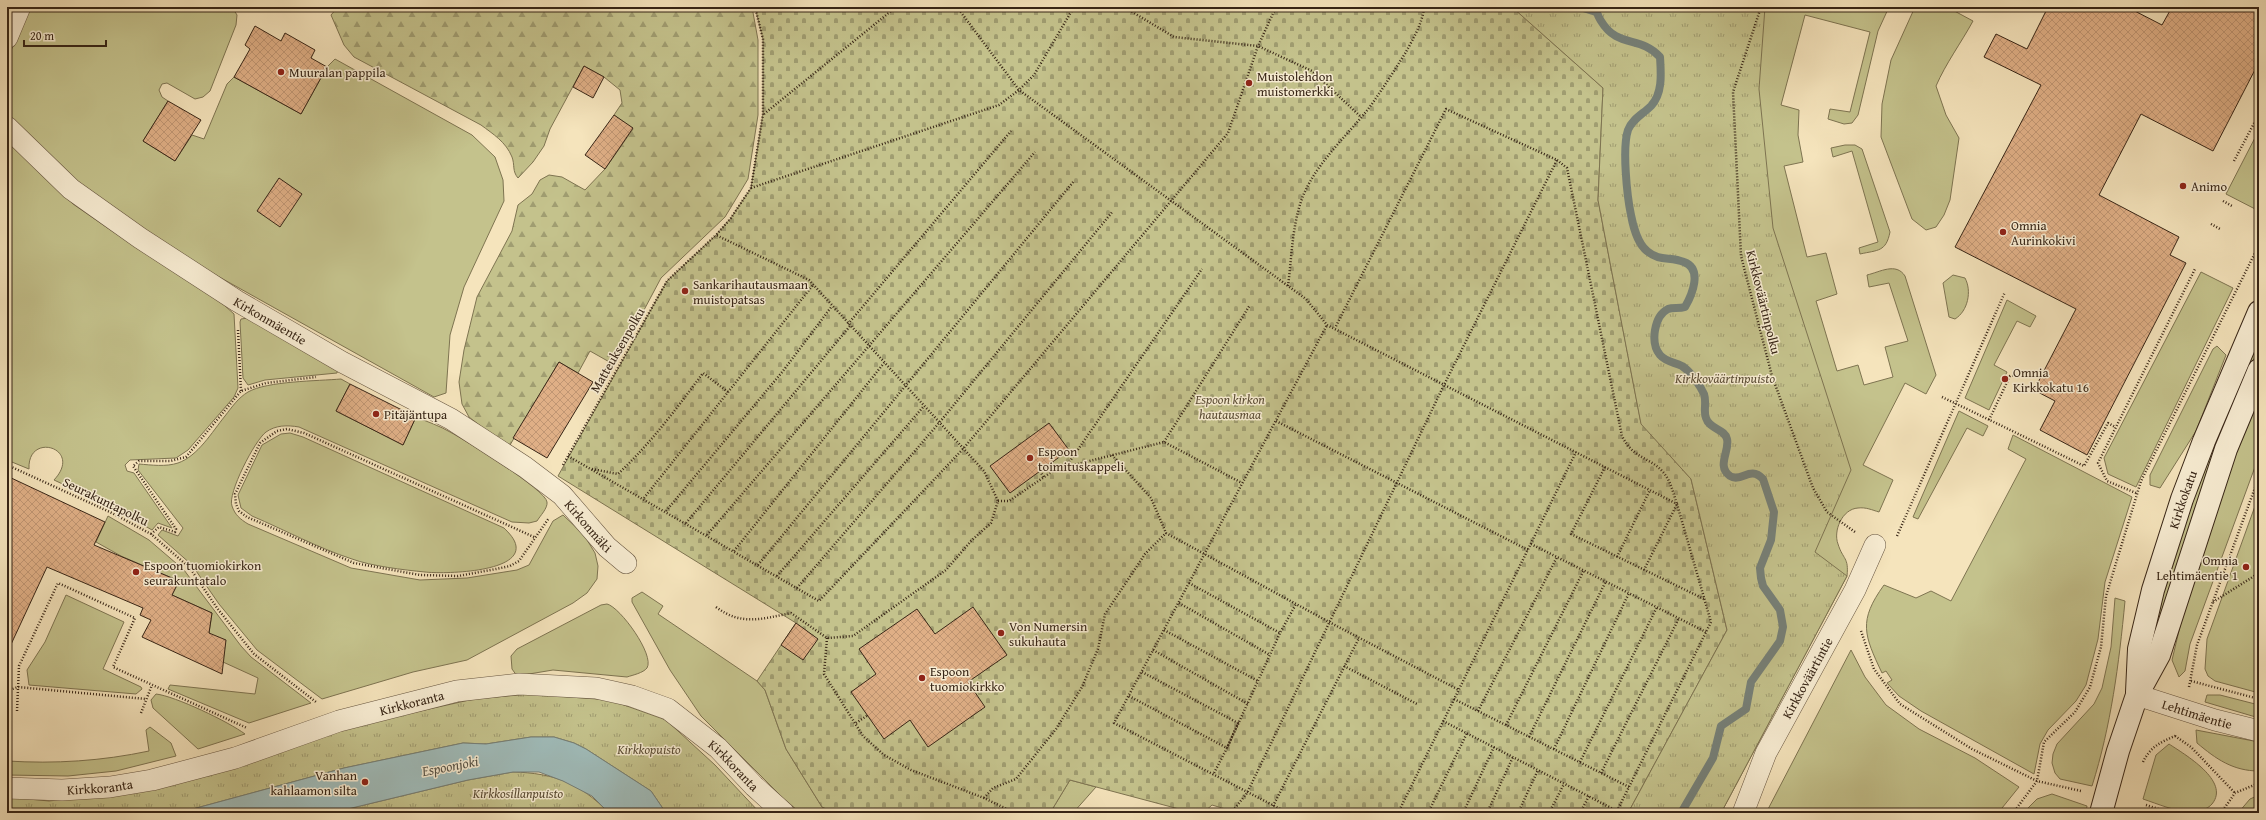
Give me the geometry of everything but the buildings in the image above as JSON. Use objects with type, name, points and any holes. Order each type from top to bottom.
[{"type":"main road","name":"Kirkkokatu","points":[[2137,695],[2139,649],[2157,575],[2182,499],[2204,441],[2259,312]]},
{"type":"main road","name":"Kirkkokatu","points":[[2101,813],[2118,751],[2137,695],[2160,655],[2226,449],[2259,370]]},
{"type":"street","points":[[7,38],[20,7]]},
{"type":"street","name":"Kirkonmäentie","points":[[7,127],[72,190],[140,238],[237,301],[342,362],[451,419],[552,487]]},
{"type":"street","name":"Kirkonmäki","points":[[552,487],[567,500],[607,547],[626,563]]},
{"type":"street","name":"Kirkkoväärtintie","points":[[1743,813],[1766,753],[1855,590],[1875,545]]},
{"type":"street","name":"Kirkkoranta","points":[[7,788],[62,790],[110,787],[152,780],[235,758],[339,721],[456,691],[519,684],[596,688],[632,696],[668,709],[718,748],[754,786],[784,813]]},
{"type":"street","name":"Lehtimäentie","points":[[2137,695],[2183,710],[2259,731]]},
{"type":"path","points":[[755,7],[763,39],[763,114],[751,188],[999,105],[1019,90],[1034,75],[1074,7]]},
{"type":"path","points":[[763,114],[896,7]]},
{"type":"path","points":[[956,7],[1019,90],[1306,299],[1327,325],[1677,504]]},
{"type":"path","points":[[1124,7],[1174,37],[1258,46],[1312,71],[1361,117]]},
{"type":"path","points":[[568,456],[644,498],[819,601],[963,449],[1228,133],[1258,46],[1276,7]]},
{"type":"path","points":[[1288,286],[1295,222],[1303,195],[1318,170],[1361,117],[1396,68],[1411,42],[1424,14],[1424,7]]},
{"type":"path","name":"Kirkkoväärtinpolku","points":[[1761,7],[1734,92],[1741,256],[1772,376],[1813,488],[1827,512],[1875,545]]},
{"type":"path","points":[[1335,328],[1446,109],[1557,160],[1567,168],[1622,436],[1627,447],[1662,471],[1669,482],[1677,504],[1705,600],[1711,622],[1617,812],[1443,721]]},
{"type":"path","points":[[2234,161],[2259,114]]},
{"type":"path","points":[[686,523],[849,325],[1012,131]]},
{"type":"path","points":[[707,535],[1035,152]]},
{"type":"path","points":[[1231,813],[1247,793],[1444,384],[1557,160]]},
{"type":"path","points":[[758,565],[1074,180]]},
{"type":"path","name":"Matteuksenpolku","points":[[552,487],[667,281],[716,235],[731,218],[751,188]]},
{"type":"path","points":[[2223,201],[2232,206]]},
{"type":"path","points":[[797,588],[939,423],[1113,211]]},
{"type":"path","points":[[2211,224],[2220,229]]},
{"type":"path","points":[[716,235],[809,280],[984,471],[998,501],[992,523],[971,541],[946,570],[853,636],[827,638],[791,613],[763,618],[738,619],[726,614],[716,607]]},
{"type":"path","points":[[2013,813],[2037,781],[2044,742],[2075,712],[2090,687],[2101,647],[2106,596],[2136,494],[2259,245]]},
{"type":"path","points":[[1066,467],[1202,269]]},
{"type":"path","points":[[2136,494],[2107,481],[2098,463],[2195,269]]},
{"type":"path","points":[[644,498],[813,285]]},
{"type":"path","points":[[1897,537],[2005,292]]},
{"type":"path","points":[[237,301],[241,391]]},
{"type":"path","points":[[1164,442],[1250,305]]},
{"type":"path","points":[[666,511],[783,371],[832,306]]},
{"type":"path","points":[[1288,813],[1114,723],[1327,325]]},
{"type":"path","points":[[734,551],[884,363]]},
{"type":"path","points":[[590,469],[618,474],[638,455],[672,416],[703,373],[728,392]]},
{"type":"path","points":[[1989,420],[2010,376],[2027,373]]},
{"type":"path","points":[[151,534],[159,527],[175,532],[176,529],[133,466],[139,461],[170,462],[186,456],[241,391],[266,383],[321,376]]},
{"type":"path","points":[[1942,396],[1989,420],[2016,431],[2084,466],[2108,422],[2116,427]]},
{"type":"path","points":[[777,576],[924,406]]},
{"type":"path","points":[[1276,421],[1528,550]]},
{"type":"path","points":[[287,429],[304,433],[534,537],[519,561],[510,566],[458,576],[420,574],[354,563],[299,540],[247,517],[239,511],[236,504],[235,494],[260,443],[277,430],[287,429]]},
{"type":"path","points":[[998,501],[1009,502],[1044,478],[1066,467],[1164,442],[1242,484]]},
{"type":"path","points":[[1398,813],[1576,452]]},
{"type":"path","points":[[1112,455],[1151,498],[1166,533],[1329,622],[1459,690]]},
{"type":"path","name":"Seurakuntapolku","points":[[7,465],[110,512],[151,534],[190,568],[217,608],[254,654],[320,705],[313,708]]},
{"type":"path","points":[[1605,467],[1571,534],[1705,600]]},
{"type":"path","points":[[1040,471],[1044,478]]},
{"type":"path","points":[[2175,736],[2191,681],[2197,645],[2259,477]]},
{"type":"path","points":[[1617,557],[1650,490]]},
{"type":"path","points":[[1644,570],[1677,504]]},
{"type":"path","points":[[984,798],[993,788],[1016,779],[1056,729],[1082,687],[1098,649],[1105,614],[1146,554],[1166,533]]},
{"type":"path","points":[[1531,544],[1706,632]]},
{"type":"path","points":[[1478,711],[1557,557]]},
{"type":"path","points":[[1506,725],[1584,570]]},
{"type":"path","points":[[2213,602],[2259,573]]},
{"type":"path","points":[[1529,737],[1606,581]]},
{"type":"path","points":[[17,711],[19,666],[58,583],[135,618],[113,667],[249,728]]},
{"type":"path","points":[[1190,583],[1280,633]]},
{"type":"path","points":[[1554,749],[1630,593]]},
{"type":"path","points":[[1179,603],[1270,655]]},
{"type":"path","points":[[1214,775],[1280,633],[1296,604]]},
{"type":"path","points":[[1580,762],[1657,607]]},
{"type":"path","points":[[1601,773],[1678,618]]},
{"type":"path","points":[[1859,624],[1874,669],[1900,704],[1972,748],[2037,781],[2083,791]]},
{"type":"path","points":[[1164,630],[1258,681]]},
{"type":"path","points":[[827,638],[824,674],[863,736],[884,755],[911,770],[984,798],[1015,813]]},
{"type":"path","points":[[1273,806],[1359,638]]},
{"type":"path","points":[[1153,650],[1248,704]]},
{"type":"path","points":[[1344,666],[1417,704]]},
{"type":"path","points":[[1142,672],[1238,723],[1227,748]]},
{"type":"path","points":[[2191,681],[2259,699]]},
{"type":"path","points":[[141,713],[152,685]]},
{"type":"path","points":[[7,691],[18,687],[146,699]]},
{"type":"path","points":[[1129,696],[1227,748]]},
{"type":"path","points":[[1454,699],[1629,787]]},
{"type":"path","points":[[856,724],[868,715]]},
{"type":"path","points":[[1428,813],[1467,733]]},
{"type":"path","points":[[2141,766],[2147,753],[2159,742],[2175,736]]},
{"type":"path","points":[[2175,736],[2190,747],[2235,793]]},
{"type":"path","points":[[1463,813],[1494,748]]},
{"type":"path","points":[[1487,813],[1513,757]]},
{"type":"path","points":[[1518,813],[1538,770]]},
{"type":"path","points":[[2221,813],[2235,793],[2259,783]]},
{"type":"path","points":[[1549,813],[1564,784]]},
{"type":"path","points":[[1580,813],[1588,796]]},
{"type":"path","points":[[2146,805],[2171,813]]},
{"type":"green space","points":[[27,7],[232,7],[237,15],[236,25],[210,91],[203,97],[195,99],[167,83],[162,84],[159,90],[162,97],[168,101],[143,141],[175,161],[192,135],[204,139],[227,84],[234,77],[301,114],[327,67],[335,59],[472,135],[495,157],[503,180],[504,201],[464,287],[450,335],[446,393],[434,397],[171,250],[94,197],[7,115],[7,62]]},
{"type":"green space","points":[[338,7],[752,7],[758,40],[758,115],[748,179],[725,217],[661,278],[627,342],[613,364],[590,351],[578,373],[559,362],[510,445],[487,431],[469,417],[462,404],[459,382],[464,350],[477,297],[512,231],[518,205],[532,194],[540,180],[549,175],[562,177],[585,190],[605,169],[633,129],[614,115],[622,103],[620,90],[604,77],[584,66],[550,129],[544,146],[533,162],[518,178],[515,173],[512,157],[506,147],[499,139],[481,125],[354,57],[344,45],[331,15]]},
{"type":"green space","name":"Espoon kirkon hautausmaa","points":[[755,7],[1512,7],[1603,88],[1598,200],[1641,423],[1691,479],[1727,630],[1628,813],[1239,813],[1212,805],[1203,813],[1194,813],[1070,780],[1050,813],[835,813],[822,807],[786,749],[765,690],[757,681],[796,623],[558,476],[667,281],[716,235],[731,218],[751,188],[763,114],[763,39]]},
{"type":"green space","name":"Kirkkoväärtinpuisto","points":[[1512,7],[1765,7],[1759,89],[1773,228],[1851,470],[1815,552],[1847,576],[1721,813],[1628,813],[1727,630],[1691,479],[1641,424],[1598,200],[1603,88]]},
{"type":"green space","points":[[1685,7],[1889,7],[1878,31],[1858,115],[1852,123],[1844,124],[1828,119],[1830,109],[1850,112],[1870,32],[1805,15],[1781,105],[1799,110],[1798,135],[1803,162],[1784,166],[1807,257],[1826,253],[1837,294],[1816,301],[1837,371],[1858,365],[1864,385],[1893,377],[1885,347],[1908,341],[1889,283],[1869,287],[1867,275],[1882,270],[1892,269],[1901,272],[1905,276],[1936,375],[1926,394],[1905,383],[1863,465],[1893,480],[1879,512],[1858,508],[1852,509],[1843,516],[1838,527],[1837,539],[1847,565],[1847,576],[1721,813]]},
{"type":"green space","points":[[1915,7],[1947,7],[1973,21],[1944,69],[1936,86],[1946,115],[1959,138],[1950,200],[1944,215],[1936,227],[1926,230],[1912,219],[1881,137],[1882,104],[1891,60]]},
{"type":"green space","points":[[2259,130],[2259,211],[2226,194]]},
{"type":"green space","points":[[7,141],[73,204],[112,231],[206,289],[234,314],[238,388],[234,397],[188,450],[176,458],[130,460],[125,465],[127,471],[134,473],[172,528],[158,523],[152,530],[114,508],[54,480],[61,469],[62,459],[59,452],[52,448],[44,447],[36,450],[31,457],[29,469],[7,460]]},
{"type":"green space","points":[[1845,145],[1855,145],[1862,149],[1890,232],[1886,243],[1883,247],[1876,251],[1860,254],[1859,248],[1878,242],[1852,151],[1833,157],[1831,148]]},
{"type":"green space","points":[[2201,272],[2233,288],[2136,487],[2108,474],[2104,458]]},
{"type":"green space","points":[[1953,275],[1965,278],[1968,289],[1968,300],[1966,306],[1955,319],[1949,317],[1943,283]]},
{"type":"green space","points":[[2007,300],[2036,316],[2030,327],[2017,321],[1994,365],[2007,372],[1989,410],[1965,398]]},
{"type":"green space","points":[[248,318],[338,370],[337,373],[265,380],[248,385],[243,378],[240,322],[241,319]]},
{"type":"green space","points":[[2259,329],[2259,349],[2244,378],[2194,511],[2159,630],[2152,628],[2185,508]]},
{"type":"green space","points":[[2217,346],[2226,355],[2196,431],[2160,488],[2150,485],[2150,475],[2213,349]]},
{"type":"green space","points":[[341,379],[350,384],[336,411],[403,445],[416,417],[442,428],[487,454],[534,487],[547,502],[544,512],[537,521],[529,523],[512,522],[299,427],[286,426],[274,428],[266,432],[255,445],[243,468],[234,490],[232,500],[233,509],[240,518],[248,524],[351,568],[420,580],[467,578],[517,570],[529,565],[553,521],[563,515],[584,535],[595,553],[598,566],[597,579],[587,593],[573,603],[467,660],[413,672],[322,699],[257,650],[219,604],[192,565],[158,535],[162,530],[178,536],[183,528],[138,470],[139,464],[169,465],[185,460],[204,443],[244,394],[257,388],[306,381]]},
{"type":"green space","points":[[2259,393],[2259,456],[2190,644],[2185,671],[2179,677],[2172,660],[2190,585],[2232,456]]},
{"type":"green space","points":[[1959,411],[1988,426],[1983,436],[1967,428],[1918,519],[1913,517]]},
{"type":"green space","points":[[290,433],[303,437],[504,528],[512,536],[515,543],[516,546],[514,555],[506,562],[493,567],[462,572],[434,573],[398,569],[368,564],[339,555],[252,516],[241,508],[238,495],[262,445],[281,434]]},
{"type":"green space","points":[[2013,435],[2132,497],[2105,582],[2098,639],[2086,685],[2076,701],[2048,730],[2040,744],[2034,774],[1921,711],[1899,696],[1887,683],[1892,680],[1886,671],[1882,673],[1871,648],[1866,628],[1870,609],[1884,585],[1916,598],[1931,591],[1951,601],[2026,459],[2008,449]]},
{"type":"green space","name":"Omnia Lehtimäentie 1","points":[[2259,495],[2259,631],[2257,635],[2259,636],[2259,693],[2215,681],[2208,676],[2205,669],[2207,639]]},
{"type":"green space","points":[[108,516],[149,540],[184,570],[241,646],[251,657],[311,703],[249,723],[168,689],[170,685],[255,694],[258,678],[223,662],[209,633],[212,613],[172,595],[179,581],[121,556],[96,542]]},
{"type":"green space","points":[[642,592],[663,606],[658,614],[757,681],[765,690],[786,749],[822,807],[835,813],[801,813],[786,801],[701,716],[670,670],[632,602],[632,598]]},
{"type":"green space","points":[[66,595],[124,622],[103,669],[141,687],[142,689],[136,694],[29,685],[27,670],[45,642]]},
{"type":"green space","points":[[2115,598],[2125,601],[2120,648],[2109,718],[2099,763],[2092,786],[2060,779],[2055,773],[2052,763],[2053,754],[2057,744],[2094,704],[2102,688],[2111,647]]},
{"type":"green space","points":[[607,604],[620,613],[635,632],[646,653],[648,662],[645,670],[627,677],[553,670],[517,676],[512,669],[511,656],[517,649],[601,605]]},
{"type":"green space","points":[[1851,650],[1865,677],[1886,705],[1919,729],[1975,758],[2019,787],[1998,813],[1766,813]]},
{"type":"green space","points":[[156,694],[176,699],[202,710],[245,734],[198,749],[153,708],[151,700]]},
{"type":"green space","name":"Kirkkopuisto","points":[[530,694],[610,700],[666,720],[715,765],[760,813],[666,813],[651,791],[586,749],[574,743],[554,737],[531,737],[486,744],[463,743],[344,768],[178,813],[7,813],[7,797],[49,801],[128,792],[353,726],[474,699]]},
{"type":"green space","points":[[2207,695],[2220,695],[2259,705],[2259,718],[2205,702]]},
{"type":"green space","points":[[150,727],[171,743],[176,756],[116,771],[68,776],[7,775],[7,761],[78,761],[149,751],[146,730]]},
{"type":"green space","points":[[2196,730],[2259,742],[2259,771],[2241,769],[2218,759],[2197,743]]},
{"type":"green space","points":[[2169,744],[2194,761],[2211,778],[2215,786],[2216,795],[2212,804],[2208,808],[2196,812],[2184,811],[2166,807],[2143,799],[2156,755]]},
{"type":"green space","name":"Kirkkosillanpuisto","points":[[513,772],[541,775],[566,782],[588,794],[609,813],[331,813],[468,780]]},
{"type":"green space","points":[[1070,780],[1096,787],[1073,813],[1050,813]]},
{"type":"green space","points":[[2052,794],[2087,806],[2086,813],[2023,813],[2037,799]]},
{"type":"green space","points":[[2259,795],[2259,813],[2238,813],[2250,799]]},
{"type":"water","name":"Espoonjoki","points":[[531,737],[554,737],[574,743],[586,749],[651,791],[666,813],[609,813],[592,796],[563,781],[539,772],[513,772],[468,780],[331,813],[178,813],[344,768],[463,743],[486,744]]},
{"type":"waterway","points":[[1580,7],[1596,12]]},
{"type":"waterway","points":[[1596,7],[1601,21],[1608,30],[1622,39],[1645,46],[1660,57],[1661,70],[1658,95],[1651,106],[1632,123],[1626,138],[1626,172],[1629,207],[1635,229],[1644,248],[1656,257],[1679,260],[1690,265],[1695,276],[1693,289],[1685,307],[1668,309],[1659,317],[1654,337],[1657,350],[1665,359],[1685,368],[1702,390],[1705,397],[1705,415],[1708,422],[1710,425],[1723,433],[1727,439],[1727,448],[1724,458],[1724,468],[1726,472],[1734,478],[1754,474],[1763,479],[1774,512],[1771,540],[1760,568],[1763,586],[1780,610],[1783,627],[1780,641],[1751,682],[1746,709],[1721,726],[1713,758],[1681,813]]},
{"type":"place","name":"Muuralan pappila","points":[[281,72]]},
{"type":"place","name":"Muistolehdon muistomerkki","points":[[1249,83]]},
{"type":"place","name":"Animo","points":[[2183,186]]},
{"type":"place","name":"Omnia Aurinkokivi","points":[[2003,232]]},
{"type":"place","name":"Sankarihautausmaan muistopatsas","points":[[685,291]]},
{"type":"place","name":"Omnia Kirkkokatu 16","points":[[2005,379]]},
{"type":"place","name":"Pitäjäntupa","points":[[376,414]]},
{"type":"place","name":"Espoon toimituskappeli","points":[[1030,458]]},
{"type":"place","name":"Omnia Lehtimäentie 1","points":[[2246,567]]},
{"type":"place","name":"Espoon tuomiokirkon seurakuntatalo","points":[[136,572]]},
{"type":"place","name":"Von Numersin sukuhauta","points":[[1001,633]]},
{"type":"place","name":"Espoon tuomiokirkko","points":[[922,678]]},
{"type":"place","name":"Vanhan kahlaamon silta","points":[[365,782]]}]
